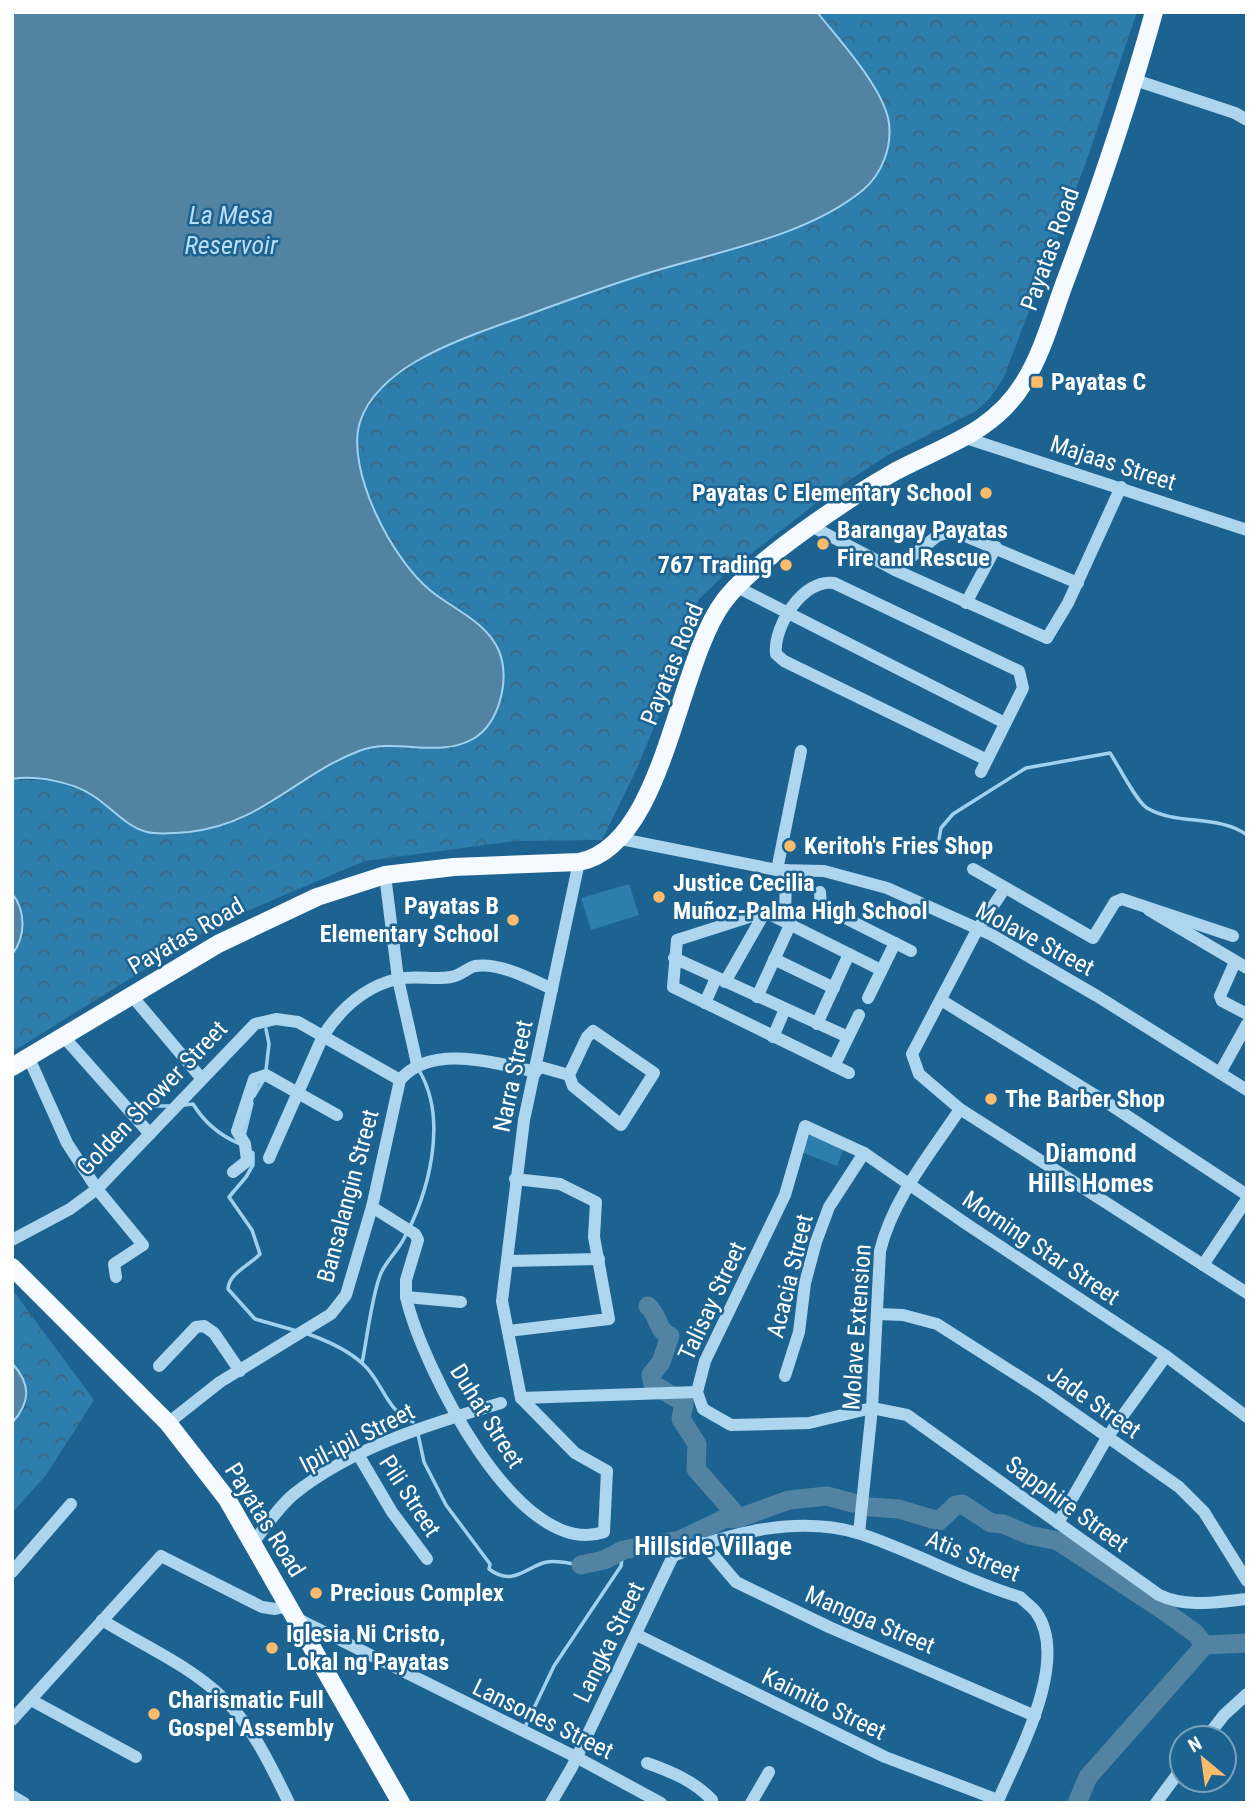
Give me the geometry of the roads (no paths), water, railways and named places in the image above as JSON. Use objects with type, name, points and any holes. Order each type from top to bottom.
[{"type":"main road","name":"Payatas Road","points":[[12,1067],[262,921],[317,897],[384,875],[454,867],[579,862],[592,859],[621,839],[649,789],[707,630],[724,601],[737,587],[813,527],[896,471],[966,438],[992,421],[1025,382],[1076,253],[1135,80],[1154,12]]},
{"type":"main road","name":"Payatas Road","points":[[12,1267],[168,1423],[227,1499],[401,1803]]},
{"type":"street","points":[[1135,80],[1235,113],[1247,120]]},
{"type":"street","name":"Majaas Street","points":[[966,438],[1247,530]]},
{"type":"street","points":[[813,527],[895,570],[1047,638],[1078,583],[1121,487]]},
{"type":"street","points":[[895,570],[920,548],[945,533],[961,533],[1078,583]]},
{"type":"street","points":[[966,603],[996,547]]},
{"type":"street","points":[[834,583],[1019,671],[1023,688],[1004,723],[984,766],[784,661],[776,654],[775,645],[789,612],[812,588],[834,583]]},
{"type":"street","points":[[737,587],[1004,723]]},
{"type":"street","points":[[757,997],[788,922],[781,870],[802,751]]},
{"type":"street","name":"Molave Street","points":[[621,839],[781,870],[824,871],[887,888],[977,930],[992,934],[1247,1090]]},
{"type":"street","name":"Narra Street","points":[[522,1398],[502,1301],[515,1179],[579,862]]},
{"type":"street","points":[[973,869],[1093,938],[1115,902],[1122,899],[1149,910],[1241,965],[1220,996],[1222,1001],[1247,1014]]},
{"type":"street","points":[[384,875],[398,979],[417,1065],[479,1059],[569,1075]]},
{"type":"street","points":[[1005,888],[977,930],[912,1054],[912,1063],[930,1087],[960,1108],[1247,1293]]},
{"type":"street","points":[[820,892],[821,906],[911,951]]},
{"type":"street","points":[[1149,910],[1166,912],[1233,936]]},
{"type":"street","points":[[705,1003],[765,912]]},
{"type":"street","points":[[849,1073],[671,985],[677,940],[765,912],[881,970]]},
{"type":"street","points":[[868,998],[895,943]]},
{"type":"street","points":[[817,1024],[849,954]]},
{"type":"street","points":[[674,958],[848,1037]]},
{"type":"street","points":[[774,959],[834,988]]},
{"type":"street","points":[[269,1158],[323,1036],[331,1023],[362,993],[398,979],[454,977],[473,967],[482,966],[525,976],[552,989]]},
{"type":"street","points":[[132,996],[202,1079]]},
{"type":"street","points":[[940,1000],[1104,1100],[1247,1197],[1203,1265]]},
{"type":"street","points":[[773,1037],[785,1009]]},
{"type":"street","points":[[834,1066],[859,1015]]},
{"type":"street","name":"Golden Shower Street","points":[[12,1240],[70,1209],[97,1189],[255,1024],[288,1020],[323,1036],[400,1080]]},
{"type":"street","points":[[1220,1073],[1247,1024]]},
{"type":"street","points":[[593,1031],[654,1073],[621,1125],[573,1086],[569,1075],[586,1037],[593,1031]]},
{"type":"street","points":[[63,1036],[150,1134]]},
{"type":"street","points":[[28,1056],[67,1143],[97,1189],[142,1245],[114,1264],[116,1277]]},
{"type":"street","name":"Bansalangin Street","points":[[168,1423],[200,1396],[331,1314],[338,1304],[355,1272],[400,1080],[417,1065]]},
{"type":"street","points":[[233,1172],[246,1164],[246,1147],[237,1131],[254,1079],[266,1075],[297,1095],[337,1115]]},
{"type":"street","name":"Molave Extension","points":[[859,1533],[872,1408],[880,1251],[886,1228],[910,1184],[960,1108]]},
{"type":"street","name":"Morning Star Street","points":[[804,1126],[864,1153],[1166,1356],[1247,1417]]},
{"type":"street","name":"Talisay Street","points":[[804,1126],[785,1195],[705,1361],[697,1392],[704,1409],[731,1425],[809,1423],[872,1408]]},
{"type":"street","name":"Acacia Street","points":[[785,1376],[799,1332],[805,1283],[816,1242],[829,1207],[864,1153]]},
{"type":"street","points":[[508,1331],[609,1320],[594,1237],[593,1200],[560,1184],[515,1179]]},
{"type":"street","points":[[372,1207],[415,1234],[418,1240],[406,1280],[406,1297],[461,1302]]},
{"type":"street","points":[[508,1261],[599,1259]]},
{"type":"street","name":"Duhat Street","points":[[406,1297],[413,1326],[456,1415],[488,1465],[537,1517],[563,1531],[599,1534],[605,1530],[607,1472],[575,1453],[522,1398]]},
{"type":"street","name":"Jade Street","points":[[877,1314],[903,1315],[937,1324],[1108,1436],[1179,1487],[1204,1512],[1247,1581]]},
{"type":"street","points":[[159,1367],[196,1326],[204,1326],[214,1333],[240,1371]]},
{"type":"street","points":[[1058,1522],[1108,1436],[1166,1356]]},
{"type":"street","points":[[522,1398],[697,1392]]},
{"type":"street","name":"Ipil-ipil Street","points":[[252,1544],[292,1496],[359,1456],[456,1415],[501,1403]]},
{"type":"street","name":"Sapphire Street","points":[[872,1408],[907,1415],[1122,1570],[1173,1601],[1195,1604],[1247,1599]]},
{"type":"street","name":"Pili Street","points":[[359,1456],[392,1512],[427,1559]]},
{"type":"street","points":[[12,1572],[71,1503]]},
{"type":"street","name":"Langka Street","points":[[551,1803],[637,1635],[673,1556],[703,1543],[746,1532],[805,1526],[859,1533]]},
{"type":"street","name":"Atis Street","points":[[859,1533],[1020,1597],[1037,1614],[1045,1637],[1047,1669],[1035,1716],[998,1802]]},
{"type":"street","name":"Mangga Street","points":[[703,1543],[736,1582],[830,1628],[1035,1716]]},
{"type":"street","points":[[12,1720],[161,1556],[262,1607],[291,1611]]},
{"type":"street","name":"Lansones Street","points":[[291,1611],[660,1803]]},
{"type":"street","points":[[102,1619],[185,1668],[225,1700],[273,1771],[289,1803]]},
{"type":"street","name":"Kaimito Street","points":[[637,1635],[885,1757],[998,1802]]},
{"type":"street","points":[[1217,1724],[1247,1694]]},
{"type":"street","points":[[32,1700],[136,1757]]},
{"type":"street","points":[[647,1763],[678,1774],[702,1789],[714,1802]]},
{"type":"street","points":[[751,1803],[769,1772]]},
{"type":"street","points":[[1156,1803],[1168,1787]]},
{"type":"street","points":[[12,1796],[24,1803]]},
{"type":"water","name":"La Mesa Reservoir","points":[[12,12],[817,12],[879,95],[889,123],[889,141],[884,160],[870,184],[843,205],[820,217],[772,237],[634,277],[468,337],[415,362],[382,387],[369,403],[360,422],[357,442],[359,464],[366,489],[388,537],[416,577],[478,624],[494,641],[502,662],[503,674],[503,687],[496,712],[482,732],[459,745],[431,748],[387,746],[359,751],[336,761],[237,819],[189,832],[152,833],[132,826],[92,795],[74,786],[43,779],[12,779]]},
{"type":"water","points":[[12,893],[20,908],[22,932],[12,955]]},
{"type":"water","points":[[12,1363],[23,1378],[26,1393],[23,1408],[12,1423]]},
{"type":"waterway","points":[[939,839],[941,828],[953,814],[1026,768],[1110,753],[1133,791],[1147,808],[1171,817],[1223,824],[1247,835]]},
{"type":"waterway","points":[[266,1029],[269,1044],[266,1070]]},
{"type":"waterway","points":[[362,1363],[378,1282],[383,1269],[412,1223],[432,1157],[433,1112],[420,1072]]},
{"type":"waterway","points":[[254,1096],[263,1081]]},
{"type":"waterway","points":[[244,1136],[252,1103]]},
{"type":"waterway","points":[[184,1105],[193,1104],[214,1128],[240,1144]]},
{"type":"waterway","points":[[154,1106],[173,1106]]},
{"type":"waterway","points":[[248,1150],[253,1153],[253,1165],[229,1197],[252,1230],[260,1254],[232,1278],[228,1289],[255,1319],[297,1331]]},
{"type":"waterway","points":[[648,1306],[662,1330],[670,1336],[661,1362],[651,1375],[653,1384],[684,1403],[681,1419],[697,1444],[696,1469],[739,1518]]},
{"type":"waterway","points":[[308,1334],[337,1346],[357,1359],[370,1371],[397,1411],[413,1422]]},
{"type":"waterway","points":[[418,1434],[424,1462],[446,1505],[490,1564],[489,1569],[498,1574],[513,1576],[547,1562],[581,1565]]},
{"type":"waterway","points":[[581,1565],[604,1560],[623,1550],[680,1540],[724,1519],[739,1518],[789,1500],[827,1496],[853,1503]]},
{"type":"waterway","points":[[870,1507],[899,1509],[939,1521],[956,1505],[962,1504],[991,1523],[1003,1524],[1029,1535],[1058,1541],[1163,1610],[1195,1633],[1205,1645]]},
{"type":"waterway","points":[[525,1727],[554,1666],[621,1566],[623,1550]]},
{"type":"waterway","points":[[1077,1803],[1088,1777],[1205,1645],[1247,1643]]},
{"type":"place","name":"Payatas C","points":[[1037,382]]},
{"type":"place","name":"Payatas C Elementary School","points":[[986,493]]},
{"type":"place","name":"Barangay Payatas Fire and Rescue","points":[[823,544]]},
{"type":"place","name":"767 Trading","points":[[786,565]]},
{"type":"place","name":"Keritoh's Fries Shop","points":[[790,846]]},
{"type":"place","name":"Justice Cecilia Muñoz-Palma High School","points":[[659,897]]},
{"type":"place","name":"Payatas B Elementary School","points":[[513,920]]},
{"type":"place","name":"The Barber Shop","points":[[991,1099]]},
{"type":"place","name":"Precious Complex","points":[[316,1593]]},
{"type":"place","name":"Iglesia Ni Cristo, Lokal ng Payatas","points":[[272,1648]]},
{"type":"place","name":"Charismatic Full Gospel Assembly","points":[[154,1714]]},
{"type":"district","name":"Diamond Hills Homes","points":[[1091,1168]]},
{"type":"district","name":"Hillside Village","points":[[713,1546]]}]
